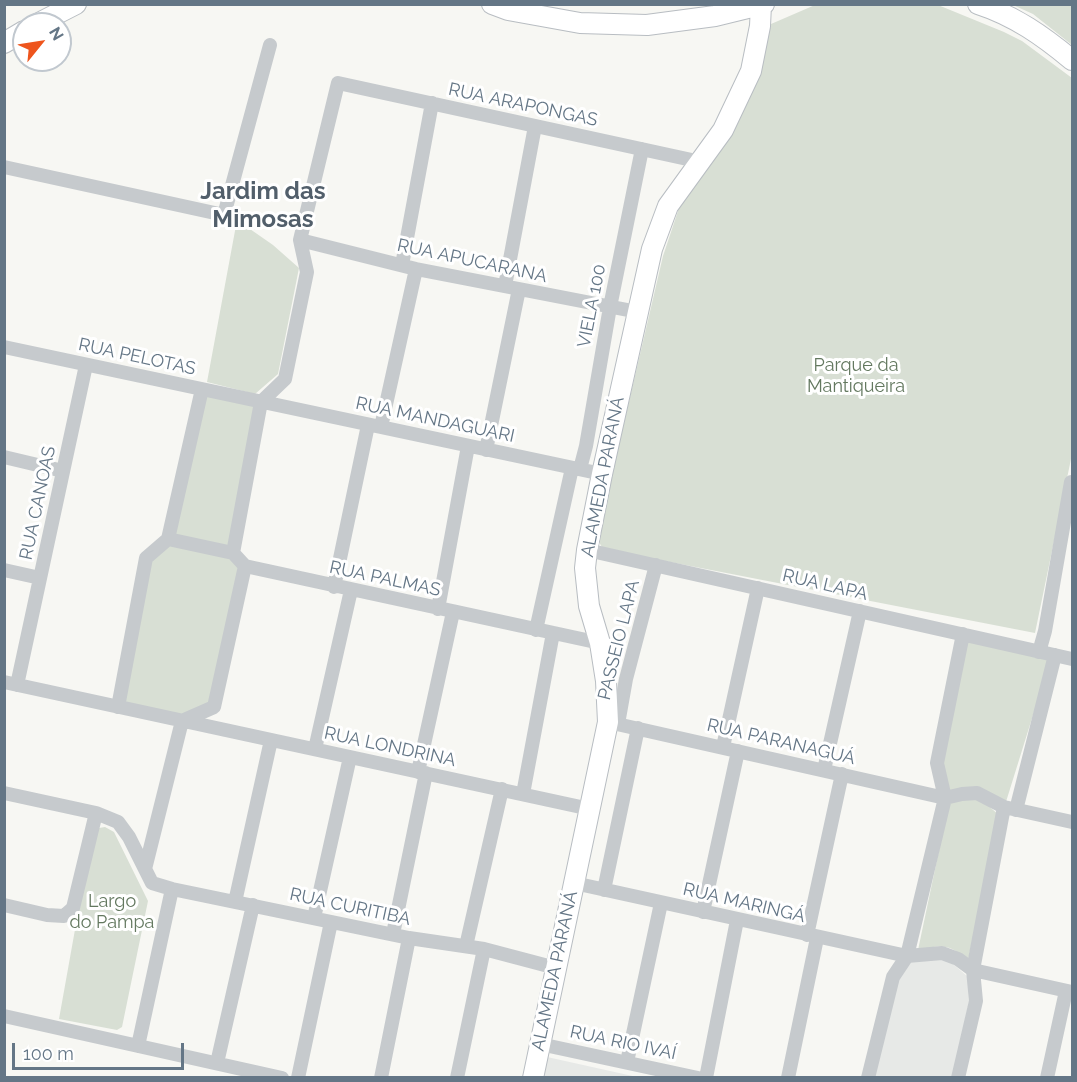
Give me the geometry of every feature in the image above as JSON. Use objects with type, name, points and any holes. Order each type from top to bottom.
[{"type":"street","points":[[60,12],[76,4]]},
{"type":"street","points":[[492,4],[508,10],[580,23],[647,25],[715,16],[762,5]]},
{"type":"street","points":[[978,4],[997,10],[1044,36],[1072,60]]},
{"type":"street","name":"ALAMEDA PARANÁ","points":[[533,1077],[590,809],[613,723],[600,643],[589,606],[585,568],[602,474],[652,249],[668,206],[723,130],[751,71],[762,5]]},
{"type":"street","points":[[4,167],[224,215],[270,45]]},
{"type":"street","name":"RUA ARAPONGAS","points":[[300,240],[338,83],[701,162]]},
{"type":"street","points":[[402,265],[432,103]]},
{"type":"street","points":[[486,450],[536,126]]},
{"type":"street","name":"VIELA 100","points":[[536,630],[576,469],[586,446],[610,306],[642,149]]},
{"type":"street","points":[[233,553],[261,402],[285,379],[307,272],[300,240]]},
{"type":"street","name":"RUA APUCARANA","points":[[300,240],[416,269],[638,312]]},
{"type":"street","points":[[334,587],[416,269]]},
{"type":"street","name":"RUA PELOTAS","points":[[4,347],[261,402]]},
{"type":"street","name":"RUA CANOAS","points":[[11,683],[40,578],[86,365]]},
{"type":"street","points":[[118,707],[146,558],[168,539],[202,389]]},
{"type":"street","name":"RUA MANDAGUARI","points":[[261,402],[602,474]]},
{"type":"street","points":[[438,609],[468,446]]},
{"type":"street","points":[[4,457],[63,471]]},
{"type":"street","points":[[1040,652],[1072,482]]},
{"type":"street","points":[[145,869],[182,721],[214,707],[245,566],[233,553],[168,539]]},
{"type":"street","name":"RUA LAPA","points":[[587,550],[1072,659]]},
{"type":"street","name":"RUA PALMAS","points":[[245,566],[600,643]]},
{"type":"street","name":"PASSEIO LAPA","points":[[613,723],[656,566]]},
{"type":"street","points":[[4,570],[40,578]]},
{"type":"street","points":[[723,747],[759,588]]},
{"type":"street","points":[[315,749],[351,590]]},
{"type":"street","points":[[824,770],[860,611]]},
{"type":"street","points":[[393,934],[453,612]]},
{"type":"street","points":[[523,794],[554,633]]},
{"type":"street","points":[[868,1077],[893,977],[907,956],[945,798],[937,763],[963,634]]},
{"type":"street","points":[[958,1077],[976,1001],[973,970],[1010,809],[1055,655]]},
{"type":"street","name":"RUA LONDRINA","points":[[11,683],[590,809]]},
{"type":"street","name":"RUA PARANAGUÁ","points":[[613,723],[945,798]]},
{"type":"street","points":[[604,890],[638,728]]},
{"type":"street","points":[[235,902],[272,740]]},
{"type":"street","points":[[704,912],[738,751]]},
{"type":"street","points":[[314,918],[350,757]]},
{"type":"street","points":[[788,1077],[842,774]]},
{"type":"street","points":[[466,946],[502,789]]},
{"type":"street","points":[[4,793],[96,813],[118,822],[129,837],[145,869]]},
{"type":"street","points":[[945,798],[977,793],[1010,809],[1072,822]]},
{"type":"street","points":[[4,905],[46,915],[64,916],[72,908],[96,813]]},
{"type":"street","name":"RUA CURITIBA","points":[[145,869],[152,883],[172,889],[409,938],[484,949],[555,968]]},
{"type":"street","name":"RUA MARINGÁ","points":[[574,883],[907,956],[942,953],[958,959],[973,970],[1069,991]]},
{"type":"street","points":[[138,1046],[172,889]]},
{"type":"street","points":[[627,1062],[661,903]]},
{"type":"street","points":[[217,1064],[253,906]]},
{"type":"street","points":[[706,1077],[737,920]]},
{"type":"street","points":[[298,1077],[331,922]]},
{"type":"street","points":[[381,1077],[409,938]]},
{"type":"street","points":[[457,1077],[484,949]]},
{"type":"street","points":[[1047,1077],[1069,991]]},
{"type":"street","points":[[4,1016],[282,1077]]},
{"type":"street","name":"RUA RIO IVAÍ","points":[[540,1044],[698,1077]]},
{"type":"shaded area","points":[[945,957],[968,977],[969,1002],[952,1077],[873,1078],[894,978],[912,958]]},
{"type":"shaded area","points":[[547,1057],[637,1077],[543,1078]]},
{"type":"green space","name":"Parque da Mantiqueira","points":[[815,5],[938,5],[1022,41],[1072,78],[1072,459],[1035,633],[603,549],[599,542],[599,530],[663,256],[685,190],[749,100],[761,70],[771,24]]},
{"type":"green space","points":[[1013,5],[1072,5],[1072,45],[1033,14]]},
{"type":"green space","points":[[237,220],[273,245],[299,268],[278,374],[255,394],[207,382]]},
{"type":"green space","points":[[205,395],[257,404],[230,550],[172,536]]},
{"type":"green space","points":[[167,543],[231,556],[242,568],[212,704],[181,716],[123,704],[150,561]]},
{"type":"green space","points":[[967,640],[1048,658],[1047,670],[1005,805],[947,792],[942,762]]},
{"type":"green space","points":[[977,796],[999,815],[968,960],[945,947],[918,950],[949,803]]},
{"type":"green space","name":"Largo do Pampa","points":[[105,827],[114,832],[148,901],[122,1027],[117,1030],[59,1019],[93,829]]},
{"type":"district","name":"Jardim das Mimosas","points":[[263,206]]}]
